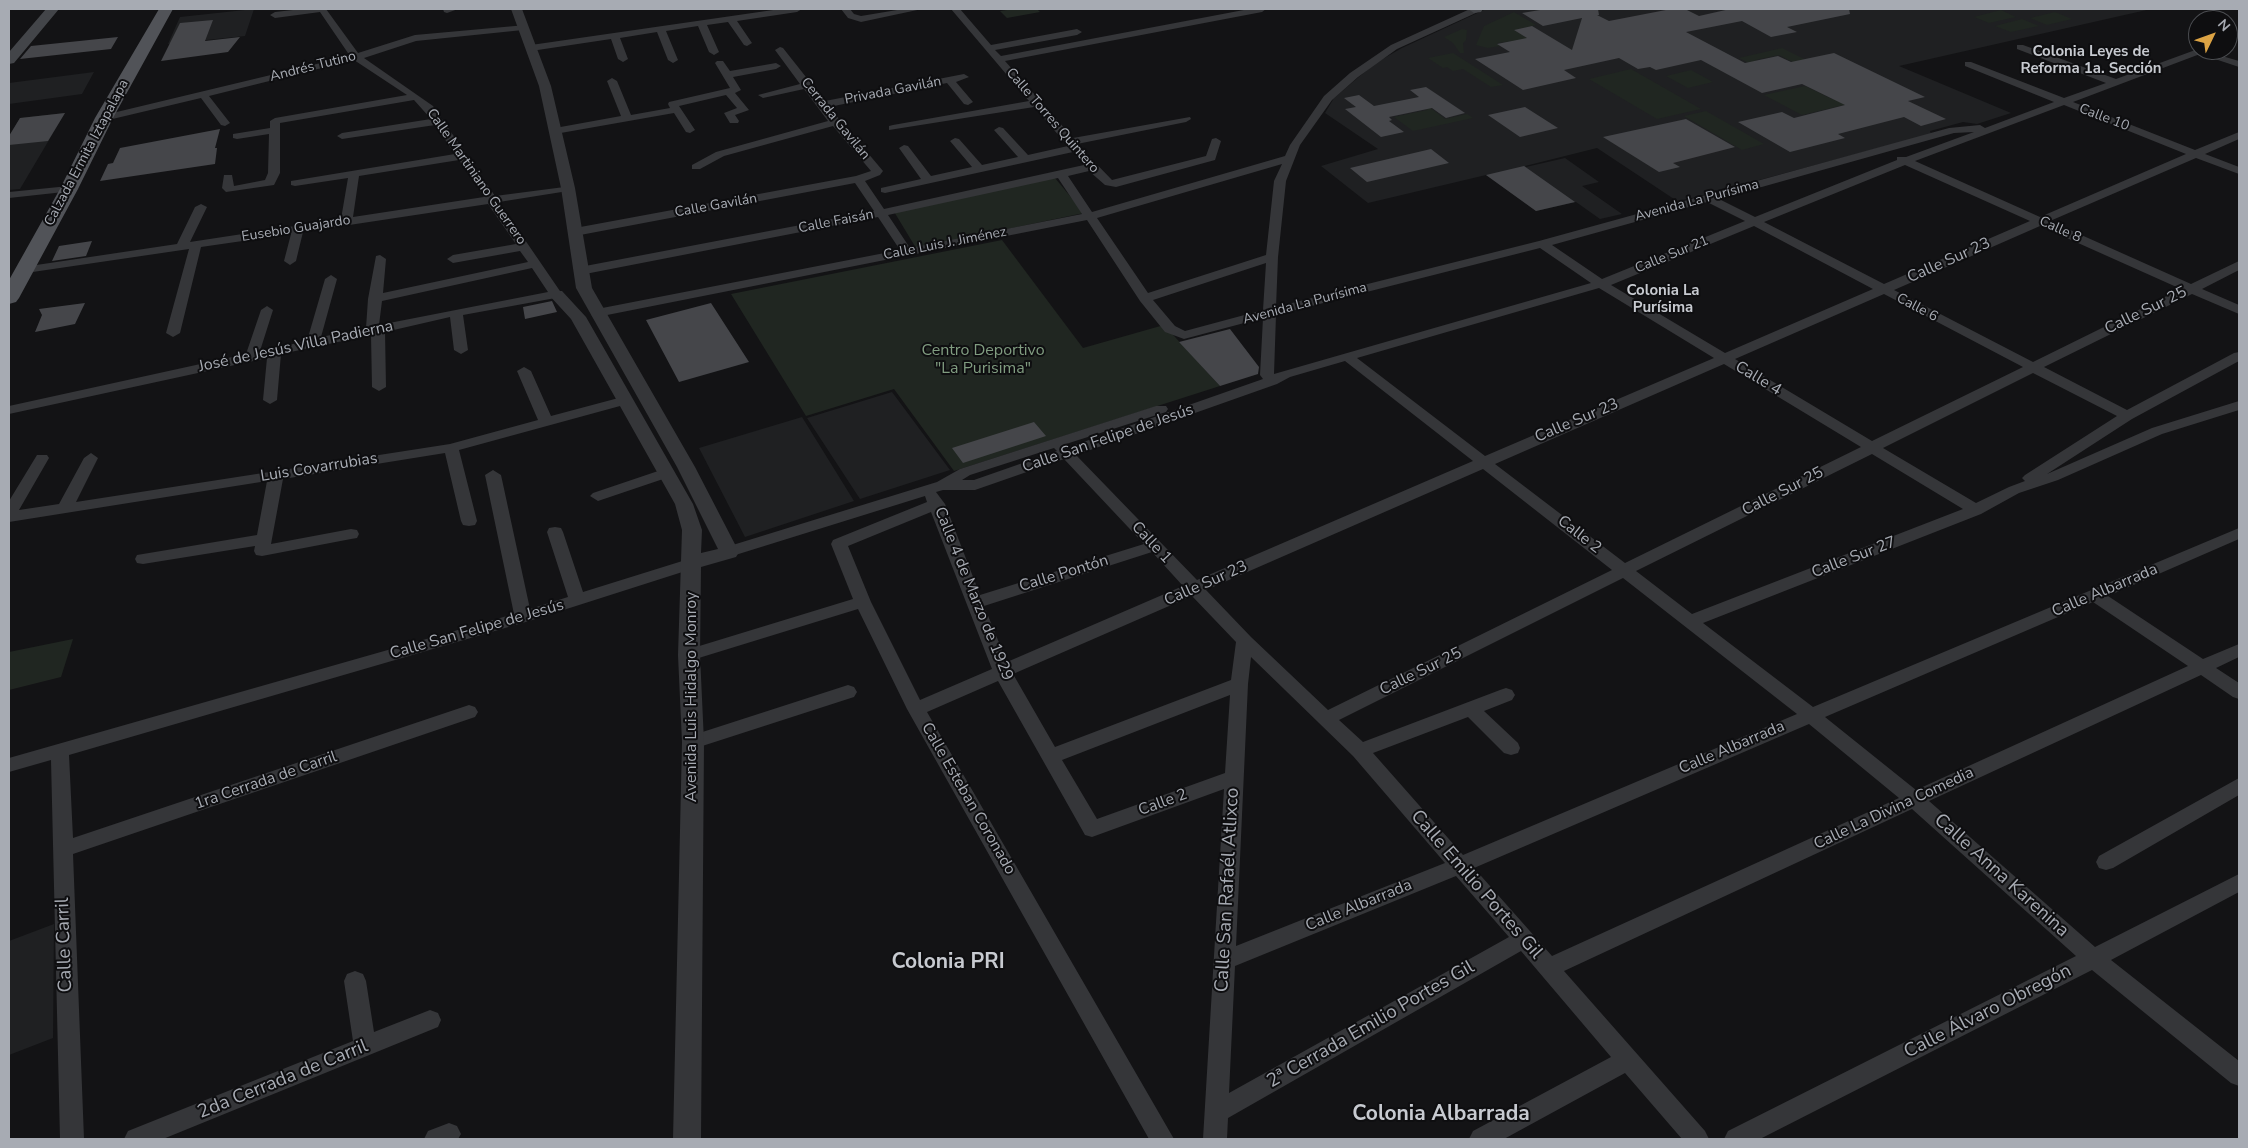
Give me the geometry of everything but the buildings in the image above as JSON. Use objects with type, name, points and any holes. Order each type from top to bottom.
[{"type":"main road","points":[[9,60],[53,9]]},
{"type":"main road","name":"Calzada Ermita Iztapalapa","points":[[9,298],[16,266],[50,191],[153,9]]},
{"type":"main road","name":"Calzada Ermita Iztapalapa","points":[[16,266],[69,189],[104,118],[166,9]]},
{"type":"street","points":[[275,15],[322,9]]},
{"type":"street","name":"Calle Martiniano Guerrero","points":[[322,9],[356,57],[416,97],[438,120],[556,294]]},
{"type":"street","points":[[516,9],[545,86],[556,131],[568,188],[582,280],[597,313],[686,467],[729,552]]},
{"type":"street","points":[[718,9],[729,19],[747,43]]},
{"type":"street","points":[[531,48],[729,19],[744,12],[797,9]]},
{"type":"street","points":[[846,9],[850,16],[862,19],[917,9]]},
{"type":"street","name":"Calle Torres Quintero","points":[[956,9],[1104,180],[1116,184],[1211,158],[1216,141]]},
{"type":"street","points":[[994,54],[1226,9]]},
{"type":"street","points":[[994,54],[1262,9]]},
{"type":"street","points":[[1275,377],[1268,314],[1272,256],[1280,181],[1295,144],[1312,117],[1328,98],[1354,75],[1394,47],[1475,9]]},
{"type":"street","points":[[701,23],[714,52]]},
{"type":"street","name":"Andrés Tutino","points":[[104,118],[356,57],[415,38],[522,27]]},
{"type":"street","points":[[661,30],[673,60]]},
{"type":"street","points":[[994,54],[1076,32]]},
{"type":"street","points":[[615,37],[623,59]]},
{"type":"street","points":[[2020,47],[2117,83]]},
{"type":"street","name":"Cerrada Gavilán","points":[[762,69],[759,62],[783,54],[835,122],[877,170],[873,175],[858,180]]},
{"type":"street","name":"Avenida La Purísima","points":[[1145,298],[1170,329],[1184,335],[1542,244],[1954,130],[1993,129],[2188,55]]},
{"type":"street","points":[[690,130],[673,104],[736,90],[720,63]]},
{"type":"street","name":"Calle 10","points":[[1968,64],[2239,171]]},
{"type":"street","points":[[727,75],[776,66]]},
{"type":"street","name":"Privada Gavilán","points":[[822,104],[964,77]]},
{"type":"street","points":[[949,80],[968,102]]},
{"type":"street","points":[[612,81],[630,118],[641,130]]},
{"type":"street","points":[[763,94],[808,85]]},
{"type":"street","points":[[730,92],[744,110],[729,113],[734,121]]},
{"type":"street","points":[[203,94],[225,123]]},
{"type":"street","points":[[237,136],[275,125],[416,97]]},
{"type":"street","points":[[893,128],[1039,106]]},
{"type":"street","points":[[917,135],[1039,106]]},
{"type":"street","points":[[556,131],[606,126],[630,118],[676,110]]},
{"type":"street","points":[[885,190],[1186,119]]},
{"type":"street","points":[[342,136],[438,120]]},
{"type":"street","points":[[696,167],[720,154],[835,122]]},
{"type":"street","points":[[228,177],[228,188],[230,190],[270,183],[274,172],[275,125]]},
{"type":"street","name":"Calle Sur 21","points":[[1275,377],[1601,284],[1905,161],[1993,129]]},
{"type":"street","points":[[999,130],[1025,158]]},
{"type":"street","name":"Calle Sur 23","points":[[916,709],[1003,673],[1484,461],[2239,135]]},
{"type":"street","points":[[955,141],[973,170],[982,190]]},
{"type":"street","points":[[904,148],[928,180]]},
{"type":"street","name":"Calle 8","points":[[1880,150],[2239,310]]},
{"type":"street","points":[[295,183],[463,156]]},
{"type":"street","name":"Calle Luis J. Jiménez","points":[[597,313],[1091,216],[1289,158]]},
{"type":"street","name":"Calle Faisán","points":[[582,280],[1092,166]]},
{"type":"street","points":[[347,221],[354,174]]},
{"type":"street","points":[[1061,174],[1145,298],[1272,256]]},
{"type":"street","points":[[858,180],[907,252]]},
{"type":"street","name":"Calle Gavilán","points":[[575,232],[858,180]]},
{"type":"street","name":"Eusebio Guajardo","points":[[16,266],[182,246],[568,188]]},
{"type":"street","points":[[9,195],[69,189]]},
{"type":"street","name":"Calle 6","points":[[1709,198],[2031,368],[2127,416]]},
{"type":"street","points":[[182,246],[201,207]]},
{"type":"street","points":[[290,261],[298,229]]},
{"type":"street","points":[[173,333],[196,244]]},
{"type":"street","name":"Calle 4","points":[[1542,244],[1601,284],[1976,510]]},
{"type":"street","points":[[453,259],[525,246]]},
{"type":"street","points":[[379,388],[374,299],[380,259]]},
{"type":"street","points":[[374,299],[536,264]]},
{"type":"street","name":"Calle Sur 25","points":[[1327,718],[2239,265]]},
{"type":"street","points":[[313,344],[331,279]]},
{"type":"street","name":"José de Jesús Villa Padierna","points":[[9,410],[456,312],[556,294],[582,280]]},
{"type":"street","name":"Avenida Luis Hidalgo Monroy","points":[[556,294],[578,317],[690,517],[692,563],[689,655],[694,742],[687,1139]]},
{"type":"street","points":[[251,358],[267,310]]},
{"type":"street","points":[[456,312],[461,350]]},
{"type":"street","points":[[270,400],[274,353]]},
{"type":"street","name":"Calle Sur 27","points":[[1692,622],[1976,510],[2014,490],[2127,416],[2239,356]]},
{"type":"street","name":"Calle 2","points":[[1348,357],[1809,714]]},
{"type":"street","points":[[524,371],[546,422]]},
{"type":"street","name":"Calle San Felipe de Jesús","points":[[9,765],[523,617],[729,552],[936,493],[975,485],[1062,449],[1275,377]]},
{"type":"street","name":"Luis Covarrubias","points":[[9,515],[451,448],[626,400]]},
{"type":"street","name":"Calle Sur 27","points":[[2014,490],[2054,477],[2157,431],[2239,405]]},
{"type":"street","points":[[451,448],[469,521]]},
{"type":"street","name":"Calle 1","points":[[1062,449],[1244,641]]},
{"type":"street","points":[[9,515],[42,458]]},
{"type":"street","points":[[65,507],[91,458]]},
{"type":"street","points":[[598,496],[667,473]]},
{"type":"street","points":[[276,475],[262,551],[351,534]]},
{"type":"street","points":[[493,475],[523,617]]},
{"type":"street","name":"Calle Esteban Coronado","points":[[936,493],[839,544],[862,602],[916,709],[1162,1139]]},
{"type":"street","name":"Calle 4 de Marzo de 1929","points":[[936,493],[1003,673],[1092,829]]},
{"type":"street","points":[[555,532],[577,600]]},
{"type":"street","name":"Calle Albarrada","points":[[1223,961],[1461,865],[1809,714],[2239,533]]},
{"type":"street","points":[[143,559],[263,539]]},
{"type":"street","name":"Calle Pontón","points":[[975,602],[1154,546]]},
{"type":"street","points":[[2094,595],[2200,668],[2239,692]]},
{"type":"street","points":[[689,655],[862,602]]},
{"type":"street","name":"Calle Emilio Portes Gil","points":[[1244,641],[1360,751],[1697,1139]]},
{"type":"street","name":"Calle San Rafaél Atlixco","points":[[1215,1139],[1239,684],[1244,641]]},
{"type":"street","name":"Calle La Divina Comedia","points":[[1548,968],[2239,650]]},
{"type":"street","points":[[1052,756],[1239,684]]},
{"type":"street","points":[[694,742],[848,692]]},
{"type":"street","points":[[1360,751],[1506,695]]},
{"type":"street","points":[[1470,708],[1511,748]]},
{"type":"street","name":"1ra Cerrada de Carril","points":[[62,850],[469,712]]},
{"type":"street","name":"Calle Anna Karenina","points":[[1809,714],[1914,799],[2093,958],[2239,1075]]},
{"type":"street","name":"Calle Carril","points":[[60,750],[72,1139]]},
{"type":"street","name":"Calle 2","points":[[1092,829],[1235,777]]},
{"type":"street","points":[[2106,862],[2239,786]]},
{"type":"street","name":"Calle Álvaro Obregón","points":[[1736,1139],[2239,882]]},
{"type":"street","name":"2ª Cerrada Emilio Portes Gil","points":[[1217,1112],[1524,939]]},
{"type":"street","points":[[355,981],[365,1048]]},
{"type":"street","name":"2da Cerrada de Carril","points":[[136,1139],[365,1048],[430,1020]]},
{"type":"street","points":[[1481,1139],[1627,1060]]},
{"type":"shaded area","points":[[254,9],[245,36],[168,44],[180,17]]},
{"type":"shaded area","points":[[1486,9],[2151,9],[1899,66],[2011,113],[1977,124],[1963,122],[1930,131],[1931,134],[1692,198],[1677,201],[1597,148],[1525,166],[1565,158],[1599,182],[1582,186],[1622,214],[1600,219],[1576,202],[1536,211],[1486,175],[1368,203],[1321,166],[1378,149],[1325,113],[1334,98],[1374,64],[1402,48]]},
{"type":"shaded area","points":[[94,72],[82,94],[9,104],[9,83]]},
{"type":"shaded area","points":[[65,113],[20,189],[9,190],[9,136],[20,118]]},
{"type":"shaded area","points":[[892,392],[950,470],[860,499],[807,418]]},
{"type":"shaded area","points":[[802,417],[854,501],[745,537],[699,448]]},
{"type":"shaded area","points":[[54,924],[53,1038],[9,1055],[9,941]]},
{"type":"green space","points":[[1037,9],[1040,12],[1007,18],[1000,11]]},
{"type":"green space","points":[[2001,10],[2016,17],[1989,23],[1974,17]]},
{"type":"green space","points":[[1514,12],[1536,25],[1514,30],[1529,39],[1497,43],[1500,46],[1488,48],[1476,45],[1484,26]]},
{"type":"green space","points":[[2055,12],[2072,19],[2047,25],[2030,18]]},
{"type":"green space","points":[[2022,19],[2039,26],[2011,32],[1995,26]]},
{"type":"green space","points":[[1462,29],[1467,30],[1466,40],[1463,43],[1464,53],[1460,53],[1453,43],[1444,37]]},
{"type":"green space","points":[[1782,48],[1838,76],[1826,79],[1779,55],[1755,60],[1801,84],[1794,86],[1739,58]]},
{"type":"green space","points":[[1453,53],[1503,85],[1491,87],[1463,69],[1453,71],[1447,67],[1443,68],[1428,58]]},
{"type":"green space","points":[[1631,69],[1701,109],[1657,119],[1589,79]]},
{"type":"green space","points":[[1691,70],[1713,82],[1688,88],[1666,76]]},
{"type":"green space","points":[[1805,86],[1832,99],[1854,93],[1878,97],[1802,115],[1764,95]]},
{"type":"green space","points":[[1424,103],[1445,119],[1467,114],[1473,118],[1413,131],[1394,117],[1427,110],[1420,104]]},
{"type":"green space","points":[[1706,111],[1764,144],[1742,150],[1684,116]]},
{"type":"green space","points":[[1055,178],[1084,213],[916,248],[893,210]]},
{"type":"green space","name":"Centro Deportivo \"La Purisima\"","points":[[1002,240],[1083,348],[1164,325],[1220,386],[954,471],[894,389],[806,416],[731,294]]},
{"type":"green space","points":[[73,639],[61,677],[9,690],[9,652]]},
{"type":"district","name":"Colonia Leyes de Reforma 1a. Sección","points":[[2091,60]]},
{"type":"district","name":"Colonia La Purísima","points":[[1663,300]]},
{"type":"district","name":"Colonia PRI","points":[[948,963]]},
{"type":"district","name":"Colonia Albarrada","points":[[1441,1115]]}]
